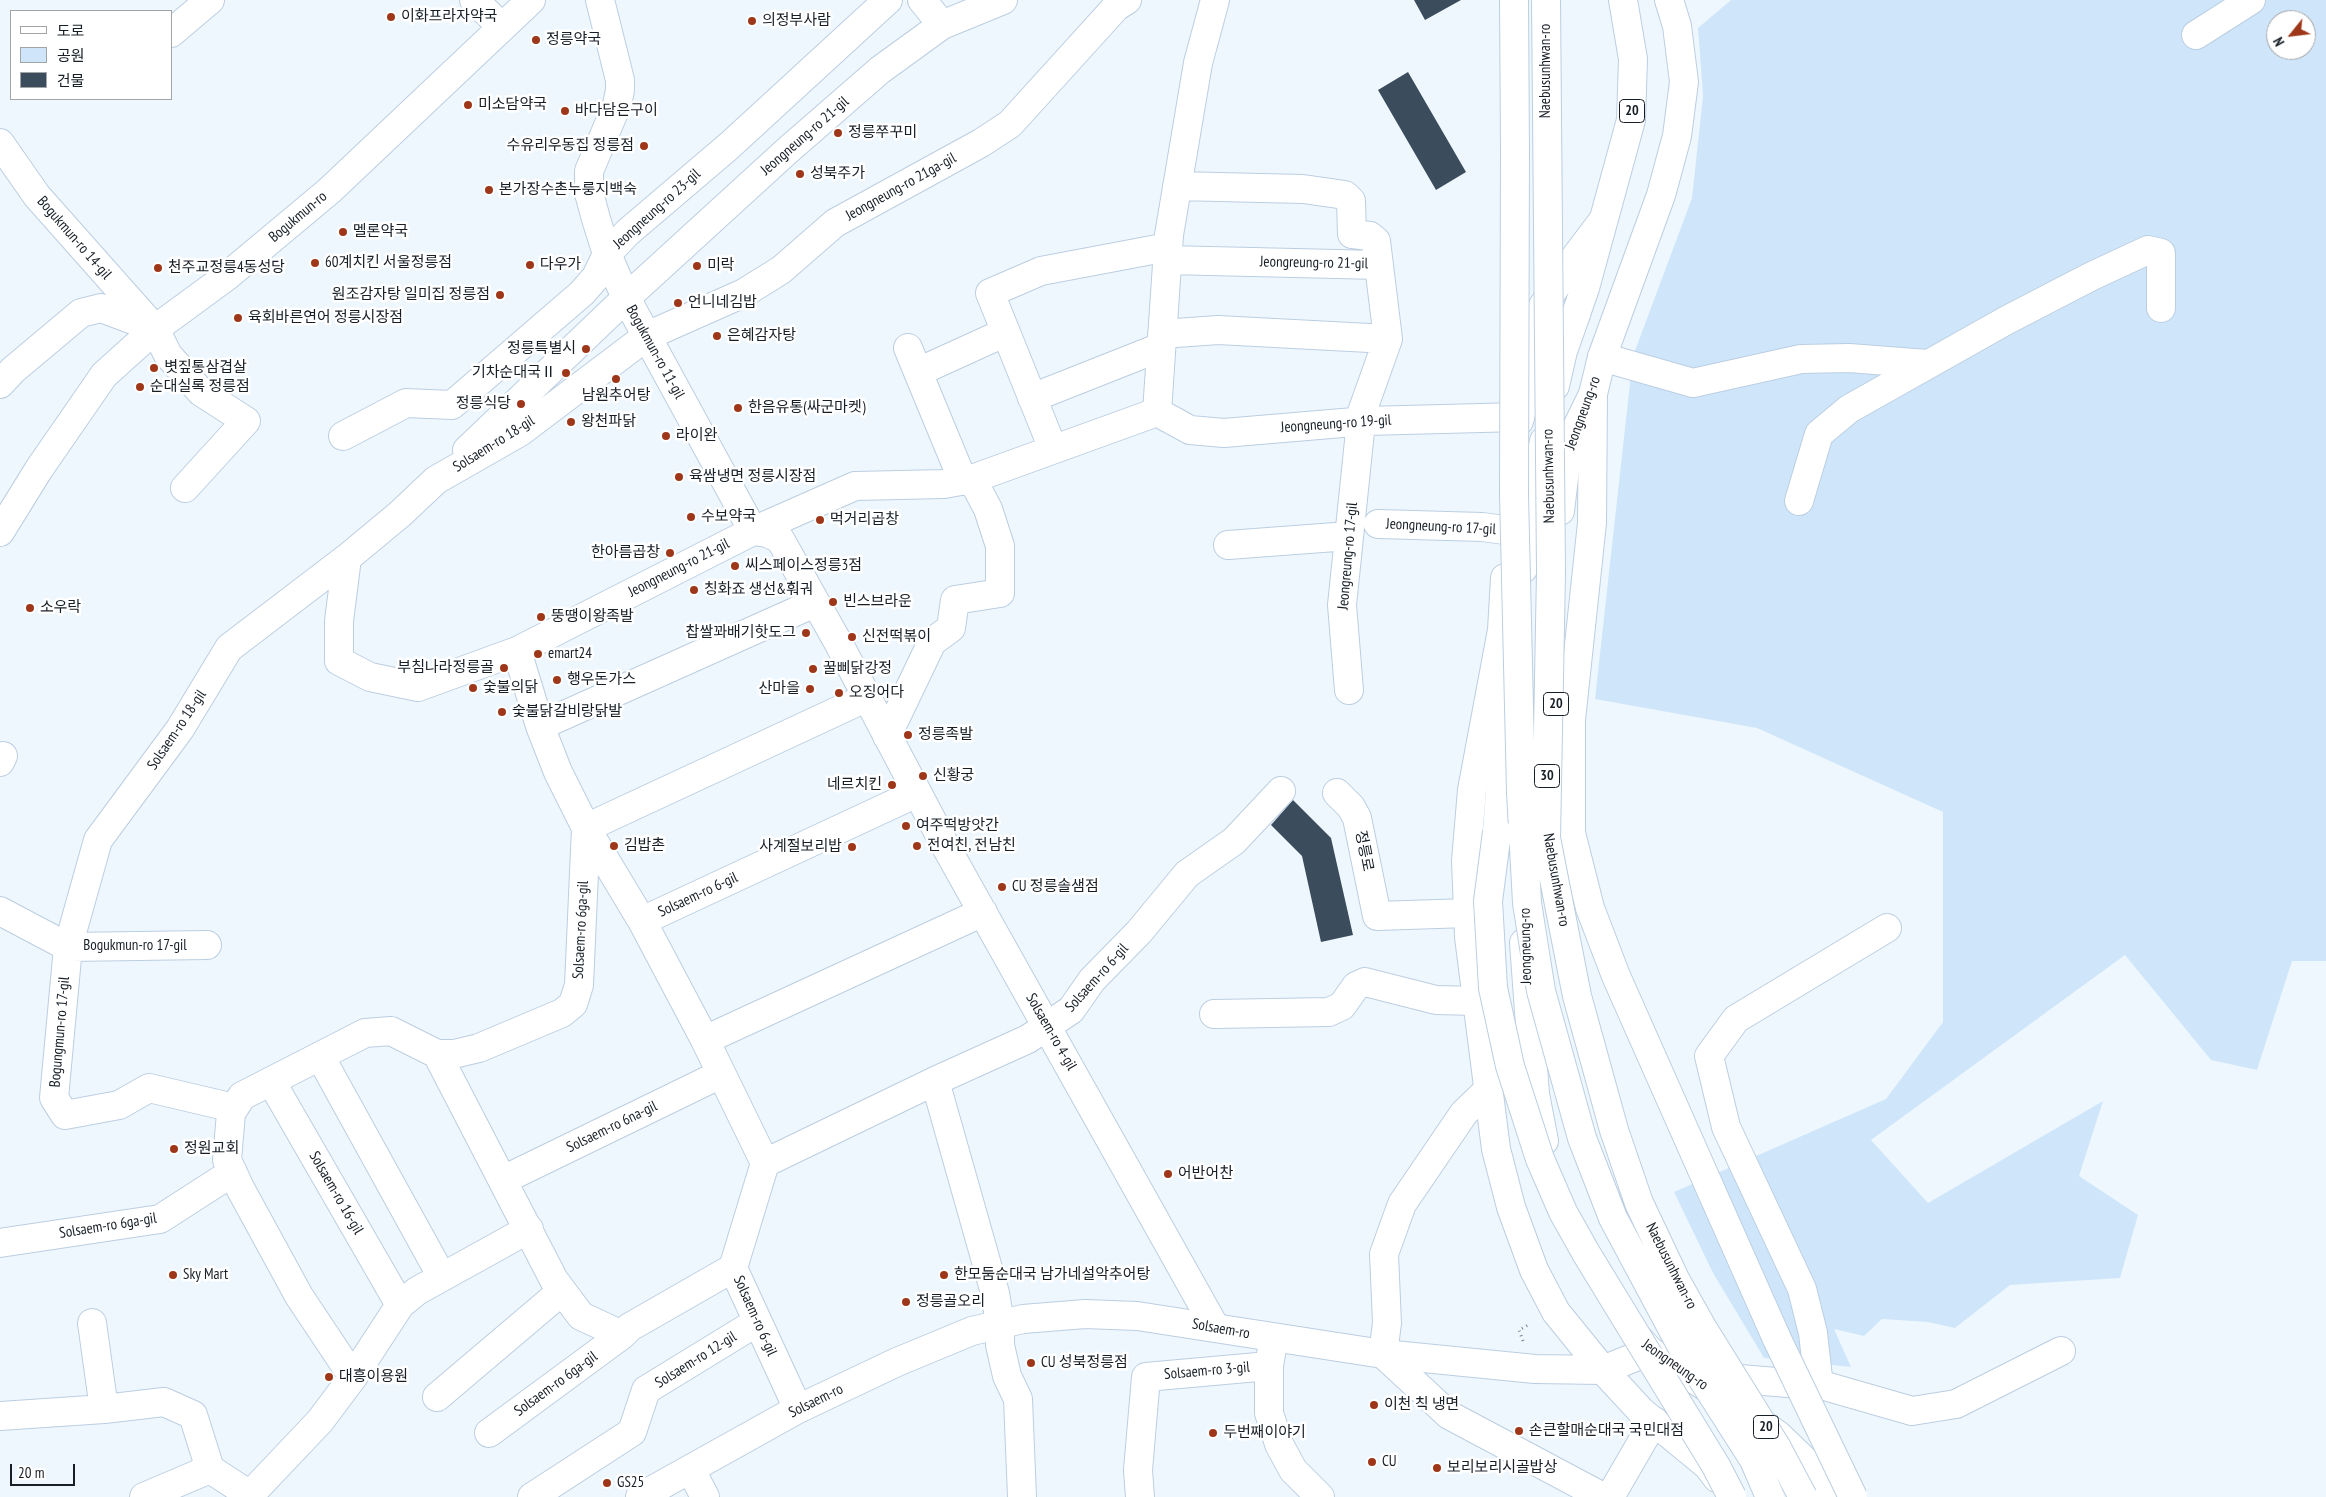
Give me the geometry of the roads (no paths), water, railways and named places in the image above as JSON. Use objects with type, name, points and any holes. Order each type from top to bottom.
[{"type":"main road","points":[[172,32],[210,0]]},
{"type":"main road","points":[[474,0],[502,27]]},
{"type":"main road","name":"Bogukmun-ro","points":[[0,532],[53,448],[104,375],[155,329],[226,277],[329,191],[530,0]]},
{"type":"main road","points":[[600,0],[620,80],[620,90],[616,105],[589,171],[589,193],[607,254],[626,298]]},
{"type":"main road","name":"Jeongneung-ro 23-gil","points":[[343,436],[406,404],[452,405],[582,293],[596,277],[607,254],[628,232],[729,146],[888,0]]},
{"type":"main road","points":[[922,0],[942,25]]},
{"type":"main road","name":"Jeongneung-ro 21-gil","points":[[626,298],[788,150],[873,76],[942,25],[1002,0]]},
{"type":"main road","name":"Jeongneung-ro 21ga-gil","points":[[647,336],[744,293],[781,270],[835,223],[980,143],[1010,124],[1116,7],[1127,0]]},
{"type":"main road","points":[[1157,412],[1167,253],[1198,63],[1215,0]]},
{"type":"main road","name":"Naebusunhwan-ro","points":[[1514,0],[1514,494],[1521,792],[1527,903],[1541,991],[1582,1138],[1613,1218],[1682,1347],[1754,1460],[1770,1497]]},
{"type":"main road","name":"Naebusunhwan-ro","points":[[1546,0],[1551,572],[1546,838],[1577,996],[1614,1130],[1639,1202],[1675,1279],[1703,1329],[1777,1448],[1803,1497]]},
{"type":"main road","name":"20","points":[[1623,0],[1633,59],[1631,120],[1604,219],[1573,260],[1543,306],[1535,330],[1528,385],[1520,417],[1505,530],[1505,590],[1502,630],[1472,790],[1466,861],[1456,914],[1476,1001],[1496,1150],[1511,1207],[1534,1270],[1556,1312],[1603,1370],[1641,1411],[1708,1466],[1732,1497]]},
{"type":"main road","name":"Jeongneung-ro","points":[[1669,0],[1677,26],[1684,82],[1677,136],[1661,195],[1602,356],[1593,394],[1576,429],[1566,461],[1561,500],[1555,729],[1542,787],[1522,916],[1535,1094],[1557,1210],[1598,1291],[1617,1317],[1650,1351],[1778,1435],[1805,1461],[1829,1497]]},
{"type":"main road","points":[[2196,35],[2251,0]]},
{"type":"main road","name":"Bogukmun-ro 14-gil","points":[[0,143],[36,196],[155,329],[168,355],[201,392],[246,421],[185,488]]},
{"type":"main road","name":"Jeongreung-ro 21-gil","points":[[1167,253],[1379,265],[1374,238],[1352,234],[1351,201],[1345,195],[1294,189],[1177,186]]},
{"type":"main road","points":[[1604,219],[1563,351],[1537,475],[1510,667],[1497,832],[1488,901],[1493,988],[1510,1066],[1540,1159],[1563,1212],[1716,1466],[1732,1497]]},
{"type":"main road","points":[[1799,501],[1819,434],[1849,409],[1927,364],[2084,280],[2148,250],[2162,253],[2161,308]]},
{"type":"main road","points":[[1053,450],[990,293],[1041,272],[1167,253]]},
{"type":"main road","points":[[1032,398],[1162,341],[1226,330],[1388,339],[1379,265]]},
{"type":"main road","name":"Bogukmun-ro 11-gil","points":[[436,480],[626,298],[754,530]]},
{"type":"main road","points":[[0,384],[13,370],[81,313],[101,308],[155,329]]},
{"type":"main road","points":[[1528,385],[1576,314]]},
{"type":"main road","points":[[887,736],[932,642],[951,628],[955,600],[1000,593],[1000,546],[988,509],[968,480],[913,360],[1006,332]]},
{"type":"main road","name":"Solsaem-ro 18-gil","points":[[66,945],[98,840],[180,730],[229,648],[347,558],[400,514],[436,480],[520,432],[647,336]]},
{"type":"main road","name":"Jeongreung-ro 17-gil","points":[[1349,690],[1342,605],[1349,536],[1366,401],[1388,339]]},
{"type":"main road","points":[[1602,356],[1693,383],[1801,358],[1849,358],[1927,364]]},
{"type":"main road","points":[[1593,394],[1592,523],[1571,720],[1571,833],[1590,908],[1616,976],[1777,1339],[1853,1497]]},
{"type":"main road","name":"Jeongneung-ro 21-gil","points":[[517,651],[754,530],[856,486],[944,484],[968,480],[1157,412]]},
{"type":"main road","name":"Jeongneung-ro 19-gil","points":[[1157,412],[1190,430],[1224,433],[1364,421],[1520,417]]},
{"type":"main road","name":"Jeongneung-ro 17-gil","points":[[1378,524],[1482,527],[1505,530]]},
{"type":"main road","name":"Solsaem-ro 4-gil","points":[[754,530],[768,533],[780,539],[983,912],[1215,1327]]},
{"type":"main road","points":[[1228,545],[1349,536]]},
{"type":"main road","points":[[347,558],[339,621],[339,661],[370,677],[418,688],[517,651]]},
{"type":"main road","points":[[540,726],[808,606]]},
{"type":"main road","name":"Solsaem-ro 6-gil","points":[[517,651],[540,726],[558,772],[586,828],[642,921],[705,1040],[765,1163],[733,1268],[798,1409]]},
{"type":"main road","points":[[586,828],[859,701]]},
{"type":"main road","name":"Solsaem-ro 6-gil","points":[[765,1163],[935,1081],[1028,1039],[1071,1010],[1092,980],[1139,932],[1187,874],[1234,841],[1281,791]]},
{"type":"main road","name":"Solsaem-ro 6-gil","points":[[642,921],[918,793]]},
{"type":"main road","name":"정릉로","points":[[1337,793],[1351,806],[1357,818],[1377,916],[1456,914]]},
{"type":"main road","name":"Solsaem-ro 6ga-gil","points":[[437,1054],[454,1054],[479,1048],[562,1013],[573,1004],[579,985],[586,828]]},
{"type":"main road","points":[[705,1040],[983,912]]},
{"type":"main road","points":[[3,913],[66,945]]},
{"type":"main road","points":[[1819,1386],[1813,1333],[1802,1289],[1726,1127],[1709,1056],[1736,1019],[1887,928]]},
{"type":"main road","name":"Bogukmun-ro 17-gil","points":[[66,945],[207,945]]},
{"type":"main road","name":"Bogungmun-ro 17-gil","points":[[66,945],[54,1098],[65,1115],[119,1105],[149,1088],[234,1108]]},
{"type":"main road","points":[[1214,1014],[1328,1012],[1342,1006],[1356,986],[1365,982],[1430,999],[1476,1001]]},
{"type":"main road","points":[[353,1377],[299,1296],[227,1160],[231,1113],[242,1096],[365,1033],[391,1031],[437,1054],[554,1280],[581,1316],[622,1336]]},
{"type":"main road","points":[[320,1056],[442,1277]]},
{"type":"main road","name":"Solsaem-ro 6na-gil","points":[[503,1180],[721,1074]]},
{"type":"main road","name":"Solsaem-ro 16-gil","points":[[272,1081],[400,1305]]},
{"type":"main road","points":[[935,1081],[995,1293],[1000,1323],[1000,1345],[1007,1376],[1018,1399],[1022,1497]]},
{"type":"main road","points":[[1488,1090],[1464,1113],[1402,1204],[1384,1254],[1387,1323],[1383,1354],[1449,1415],[1604,1497]]},
{"type":"main road","name":"Solsaem-ro 6ga-gil","points":[[0,1243],[160,1220],[233,1172]]},
{"type":"main road","points":[[0,1416],[164,1402],[193,1415],[210,1469],[250,1496],[320,1421],[353,1377],[400,1305],[417,1290],[529,1229]]},
{"type":"main road","name":"Solsaem-ro 6ga-gil","points":[[489,1433],[622,1336],[630,1326],[733,1268]]},
{"type":"main road","points":[[437,1397],[562,1291]]},
{"type":"main road","name":"Solsaem-ro","points":[[640,1497],[798,1409],[897,1362],[972,1331],[1000,1323],[1060,1314],[1112,1314],[1215,1327],[1383,1354],[1535,1369],[1603,1370],[1650,1351]]},
{"type":"main road","name":"Solsaem-ro 12-gil","points":[[532,1497],[632,1432],[646,1390],[757,1322]]},
{"type":"main road","points":[[92,1323],[104,1408]]},
{"type":"main road","points":[[1274,1338],[1269,1366],[1269,1413],[1280,1444],[1293,1470],[1320,1497]]},
{"type":"main road","points":[[1687,1374],[1819,1386],[1912,1411],[1956,1404],[2061,1351]]},
{"type":"main road","name":"Solsaem-ro 3-gil","points":[[1140,1497],[1138,1470],[1146,1376],[1269,1366]]},
{"type":"main road","points":[[1610,1497],[1654,1422]]},
{"type":"main road","points":[[144,1497],[210,1469]]},
{"type":"main road","points":[[691,1470],[705,1497]]},
{"type":"place","name":"이화프라자약국","points":[[391,17]]},
{"type":"place","name":"의정부사람","points":[[752,21]]},
{"type":"place","name":"정릉약국","points":[[536,40]]},
{"type":"place","name":"미소담약국","points":[[468,105]]},
{"type":"place","name":"바다담은구이","points":[[565,111]]},
{"type":"place","name":"정릉쭈꾸미","points":[[838,133]]},
{"type":"place","name":"수유리우동집 정릉점","points":[[644,146]]},
{"type":"place","name":"성북주가","points":[[800,174]]},
{"type":"place","name":"본가장수촌누룽지백숙","points":[[489,190]]},
{"type":"place","name":"멜론약국","points":[[343,232]]},
{"type":"place","name":"60계치킨 서울정릉점","points":[[315,263]]},
{"type":"place","name":"다우가","points":[[530,265]]},
{"type":"place","name":"미락","points":[[697,266]]},
{"type":"place","name":"천주교정릉4동성당","points":[[158,268]]},
{"type":"place","name":"원조감자탕 일미집 정릉점","points":[[500,295]]},
{"type":"place","name":"언니네김밥","points":[[678,303]]},
{"type":"place","name":"육회바른연어 정릉시장점","points":[[238,318]]},
{"type":"place","name":"은혜감자탕","points":[[717,336]]},
{"type":"place","name":"정릉특별시","points":[[586,349]]},
{"type":"place","name":"볏짚통삼겹살","points":[[154,368]]},
{"type":"place","name":"기차순대국Ⅱ","points":[[566,373]]},
{"type":"place","name":"남원추어탕","points":[[616,379]]},
{"type":"place","name":"순대실록 정릉점","points":[[140,387]]},
{"type":"place","name":"정릉식당","points":[[521,404]]},
{"type":"place","name":"한음유통(싸군마켓)","points":[[738,408]]},
{"type":"place","name":"왕천파닭","points":[[571,422]]},
{"type":"place","name":"라이완","points":[[666,436]]},
{"type":"place","name":"육쌈냉면 정릉시장점","points":[[679,477]]},
{"type":"place","name":"수보약국","points":[[691,517]]},
{"type":"place","name":"먹거리곱창","points":[[820,520]]},
{"type":"place","name":"한아름곱창","points":[[670,553]]},
{"type":"place","name":"씨스페이스정릉3점","points":[[735,566]]},
{"type":"place","name":"칭화죠 생선&훠궈","points":[[694,590]]},
{"type":"place","name":"빈스브라운","points":[[833,602]]},
{"type":"place","name":"소우락","points":[[30,608]]},
{"type":"place","name":"뚱땡이왕족발","points":[[541,617]]},
{"type":"place","name":"찹쌀꽈배기핫도그","points":[[806,633]]},
{"type":"place","name":"신전떡볶이","points":[[852,637]]},
{"type":"place","name":"emart24","points":[[538,654]]},
{"type":"place","name":"부침나라정릉골","points":[[504,668]]},
{"type":"place","name":"꿀삐닭강정","points":[[813,669]]},
{"type":"place","name":"행우돈가스","points":[[557,680]]},
{"type":"place","name":"숯불의닭","points":[[473,688]]},
{"type":"place","name":"산마을","points":[[810,689]]},
{"type":"place","name":"오징어다","points":[[839,693]]},
{"type":"place","name":"숯불닭갈비랑닭발","points":[[502,712]]},
{"type":"place","name":"정릉족발","points":[[908,735]]},
{"type":"place","name":"신황궁","points":[[923,776]]},
{"type":"place","name":"네르치킨","points":[[892,785]]},
{"type":"place","name":"여주떡방앗간","points":[[906,826]]},
{"type":"place","name":"김밥촌","points":[[614,846]]},
{"type":"place","name":"전여친, 전남친","points":[[917,846]]},
{"type":"place","name":"사계절보리밥","points":[[852,847]]},
{"type":"place","name":"CU 정릉솔샘점","points":[[1002,887]]},
{"type":"place","name":"정원교회","points":[[174,1149]]},
{"type":"place","name":"어반어찬","points":[[1168,1174]]},
{"type":"place","name":"Sky Mart","points":[[173,1275]]},
{"type":"place","name":"한모둠순대국 남가네설악추어탕","points":[[944,1275]]},
{"type":"place","name":"정릉골오리","points":[[906,1302]]},
{"type":"place","name":"CU 성북정릉점","points":[[1031,1363]]},
{"type":"place","name":"대흥이용원","points":[[329,1377]]},
{"type":"place","name":"이천 칙 냉면","points":[[1374,1405]]},
{"type":"place","name":"손큰할매순대국 국민대점","points":[[1519,1431]]},
{"type":"place","name":"두번째이야기","points":[[1213,1433]]},
{"type":"place","name":"CU","points":[[1372,1462]]},
{"type":"place","name":"보리보리시골밥상","points":[[1437,1468]]},
{"type":"place","name":"GS25","points":[[607,1483]]}]
